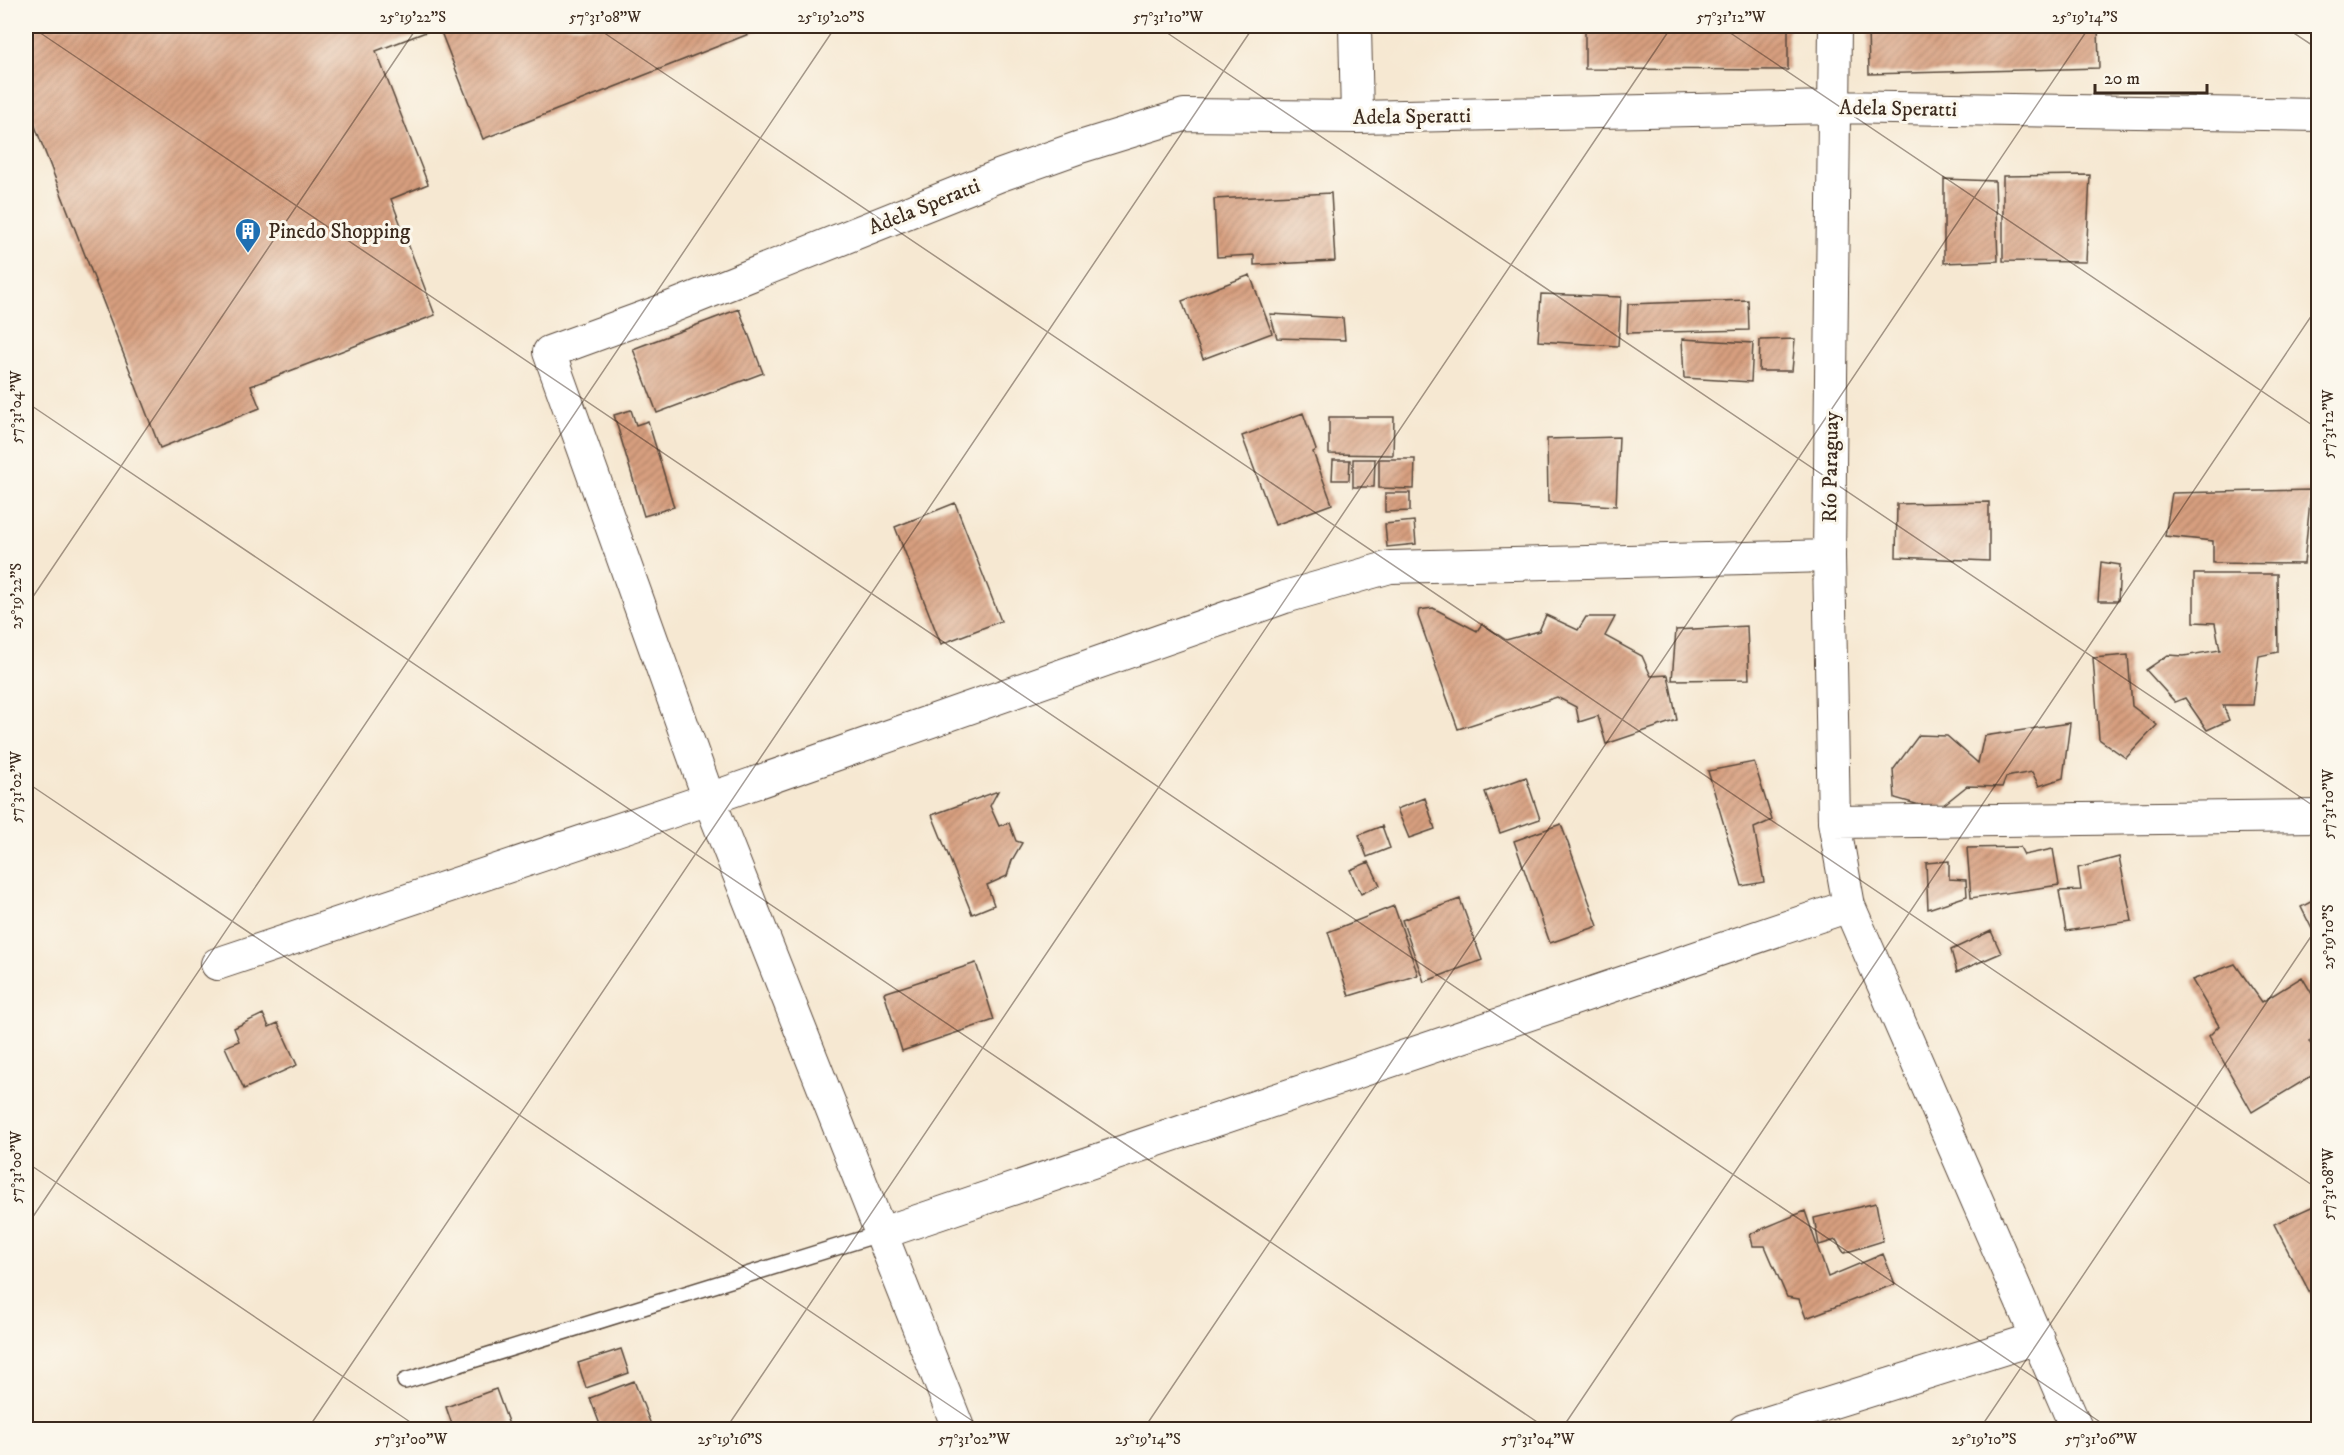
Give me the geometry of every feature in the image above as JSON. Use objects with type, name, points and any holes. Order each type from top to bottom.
[{"type":"street","points":[[1355,26],[1356,117]]},
{"type":"street","name":"Río Paraguay","points":[[1835,26],[1829,556],[1834,822],[1849,906],[2077,1430]]},
{"type":"street","name":"Adela Speratti","points":[[709,799],[549,352],[663,310],[1001,175],[1080,147],[1184,115],[1356,117],[1834,107],[2319,115]]},
{"type":"street","points":[[216,964],[709,799],[1285,597],[1390,567],[1829,556]]},
{"type":"street","points":[[709,799],[959,1430]]},
{"type":"street","points":[[1834,822],[2319,816]]},
{"type":"street","points":[[882,1233],[1849,906]]},
{"type":"street","points":[[1744,1430],[2038,1338]]},
{"type":"lane","points":[[405,1381],[882,1233]]},
{"type":"building","name":"Pinedo Shopping","points":[[26,26],[769,26],[483,139],[439,27],[376,51],[428,184],[391,199],[435,315],[251,386],[260,408],[160,448],[26,103]]},
{"type":"building","points":[[1585,26],[1788,26],[1788,70],[1585,69]]},
{"type":"building","points":[[1868,26],[2098,26],[2099,68],[1869,74]]},
{"type":"building","points":[[2090,175],[2086,262],[2003,261],[2003,176]]},
{"type":"building","points":[[1944,179],[1995,181],[1998,261],[1944,263]]},
{"type":"building","points":[[1331,193],[1335,261],[1254,265],[1254,255],[1217,257],[1214,199]]},
{"type":"building","points":[[1250,275],[1272,333],[1203,359],[1182,301]]},
{"type":"building","points":[[1541,294],[1621,297],[1618,346],[1538,341]]},
{"type":"building","points":[[1748,300],[1749,330],[1627,333],[1628,304]]},
{"type":"building","points":[[739,309],[763,373],[657,413],[633,349]]},
{"type":"building","points":[[1270,314],[1343,318],[1345,340],[1277,338]]},
{"type":"building","points":[[1682,339],[1753,343],[1751,382],[1684,378]]},
{"type":"building","points":[[1795,339],[1792,371],[1759,371],[1760,340]]},
{"type":"building","points":[[631,410],[636,425],[648,421],[674,507],[644,516],[614,415]]},
{"type":"building","points":[[1303,413],[1316,450],[1313,452],[1332,504],[1275,525],[1242,436]]},
{"type":"building","points":[[1329,417],[1394,417],[1393,455],[1329,454]]},
{"type":"building","points":[[1619,437],[1616,506],[1548,502],[1547,439]]},
{"type":"building","points":[[1353,459],[1375,459],[1374,487],[1353,487]]},
{"type":"building","points":[[1379,459],[1415,459],[1414,489],[1379,488]]},
{"type":"building","points":[[1333,460],[1350,460],[1349,480],[1332,480]]},
{"type":"building","points":[[2311,490],[2304,564],[2213,563],[2213,541],[2165,536],[2172,493]]},
{"type":"building","points":[[1385,493],[1410,493],[1410,511],[1385,512]]},
{"type":"building","points":[[1989,502],[1989,561],[1896,557],[1897,504]]},
{"type":"building","points":[[955,503],[1001,621],[941,644],[895,527]]},
{"type":"building","points":[[1414,521],[1416,544],[1387,547],[1385,524]]},
{"type":"building","points":[[2101,562],[2120,565],[2118,601],[2098,601]]},
{"type":"building","points":[[2194,574],[2277,574],[2278,652],[2259,656],[2253,705],[2223,705],[2229,720],[2207,730],[2185,698],[2175,702],[2146,670],[2168,655],[2184,656],[2220,650],[2215,623],[2194,622]]},
{"type":"building","points":[[1433,608],[1477,631],[1482,624],[1506,640],[1539,631],[1546,615],[1578,630],[1586,617],[1615,617],[1605,636],[1642,656],[1651,676],[1668,675],[1677,720],[1606,744],[1598,716],[1579,722],[1576,707],[1557,697],[1458,729],[1418,616],[1419,610]]},
{"type":"building","points":[[1747,626],[1749,679],[1672,680],[1676,630]]},
{"type":"building","points":[[2128,655],[2132,706],[2157,725],[2126,758],[2099,739],[2093,658]]},
{"type":"building","points":[[2070,723],[2063,778],[2039,786],[2032,772],[2006,777],[2002,787],[1967,786],[1937,810],[1895,798],[1893,770],[1919,735],[1947,736],[1978,763],[1984,736]]},
{"type":"building","points":[[1754,762],[1772,820],[1754,828],[1764,882],[1742,886],[1708,771]]},
{"type":"building","points":[[1526,777],[1540,819],[1500,833],[1485,792]]},
{"type":"building","points":[[998,791],[990,806],[999,826],[1009,823],[1016,841],[1022,843],[1012,860],[1007,876],[987,885],[994,905],[972,914],[932,815]]},
{"type":"building","points":[[1425,798],[1435,829],[1409,838],[1397,809]]},
{"type":"building","points":[[1561,824],[1598,926],[1550,943],[1514,841]]},
{"type":"building","points":[[1382,826],[1390,848],[1367,857],[1359,835]]},
{"type":"building","points":[[2020,847],[2024,855],[2053,849],[2059,885],[1971,898],[1967,848]]},
{"type":"building","points":[[2119,857],[2132,921],[2066,931],[2059,891],[2081,890],[2078,868]]},
{"type":"building","points":[[1949,861],[1949,879],[1966,880],[1967,896],[1928,909],[1926,863]]},
{"type":"building","points":[[1369,862],[1380,885],[1361,894],[1350,870]]},
{"type":"building","points":[[2318,898],[2318,941],[2301,907]]},
{"type":"building","points":[[1460,899],[1482,960],[1424,982],[1402,920]]},
{"type":"building","points":[[1394,906],[1418,975],[1349,996],[1328,932]]},
{"type":"building","points":[[1991,931],[2001,953],[1957,972],[1951,950]]},
{"type":"building","points":[[976,963],[994,1020],[902,1051],[884,993]]},
{"type":"building","points":[[2235,964],[2262,1002],[2302,977],[2318,1004],[2318,1035],[2309,1041],[2318,1057],[2318,1072],[2252,1112],[2209,1036],[2219,1026],[2192,980]]},
{"type":"building","points":[[263,1014],[269,1027],[278,1023],[297,1065],[244,1089],[225,1047],[239,1041],[234,1028]]},
{"type":"building","points":[[1876,1203],[1883,1241],[1844,1253],[1836,1240],[1819,1245],[1814,1218]]},
{"type":"building","points":[[2318,1204],[2318,1291],[2311,1295],[2274,1224]]},
{"type":"building","points":[[1805,1211],[1828,1277],[1883,1254],[1895,1284],[1806,1318],[1799,1299],[1787,1297],[1765,1246],[1753,1246],[1750,1234]]},
{"type":"building","points":[[621,1349],[629,1373],[586,1388],[578,1363]]},
{"type":"building","points":[[634,1381],[653,1430],[602,1430],[590,1398]]},
{"type":"building","points":[[496,1389],[511,1430],[454,1430],[446,1407]]},
{"type":"place","name":"Pinedo Shopping","points":[[248,254]]}]
